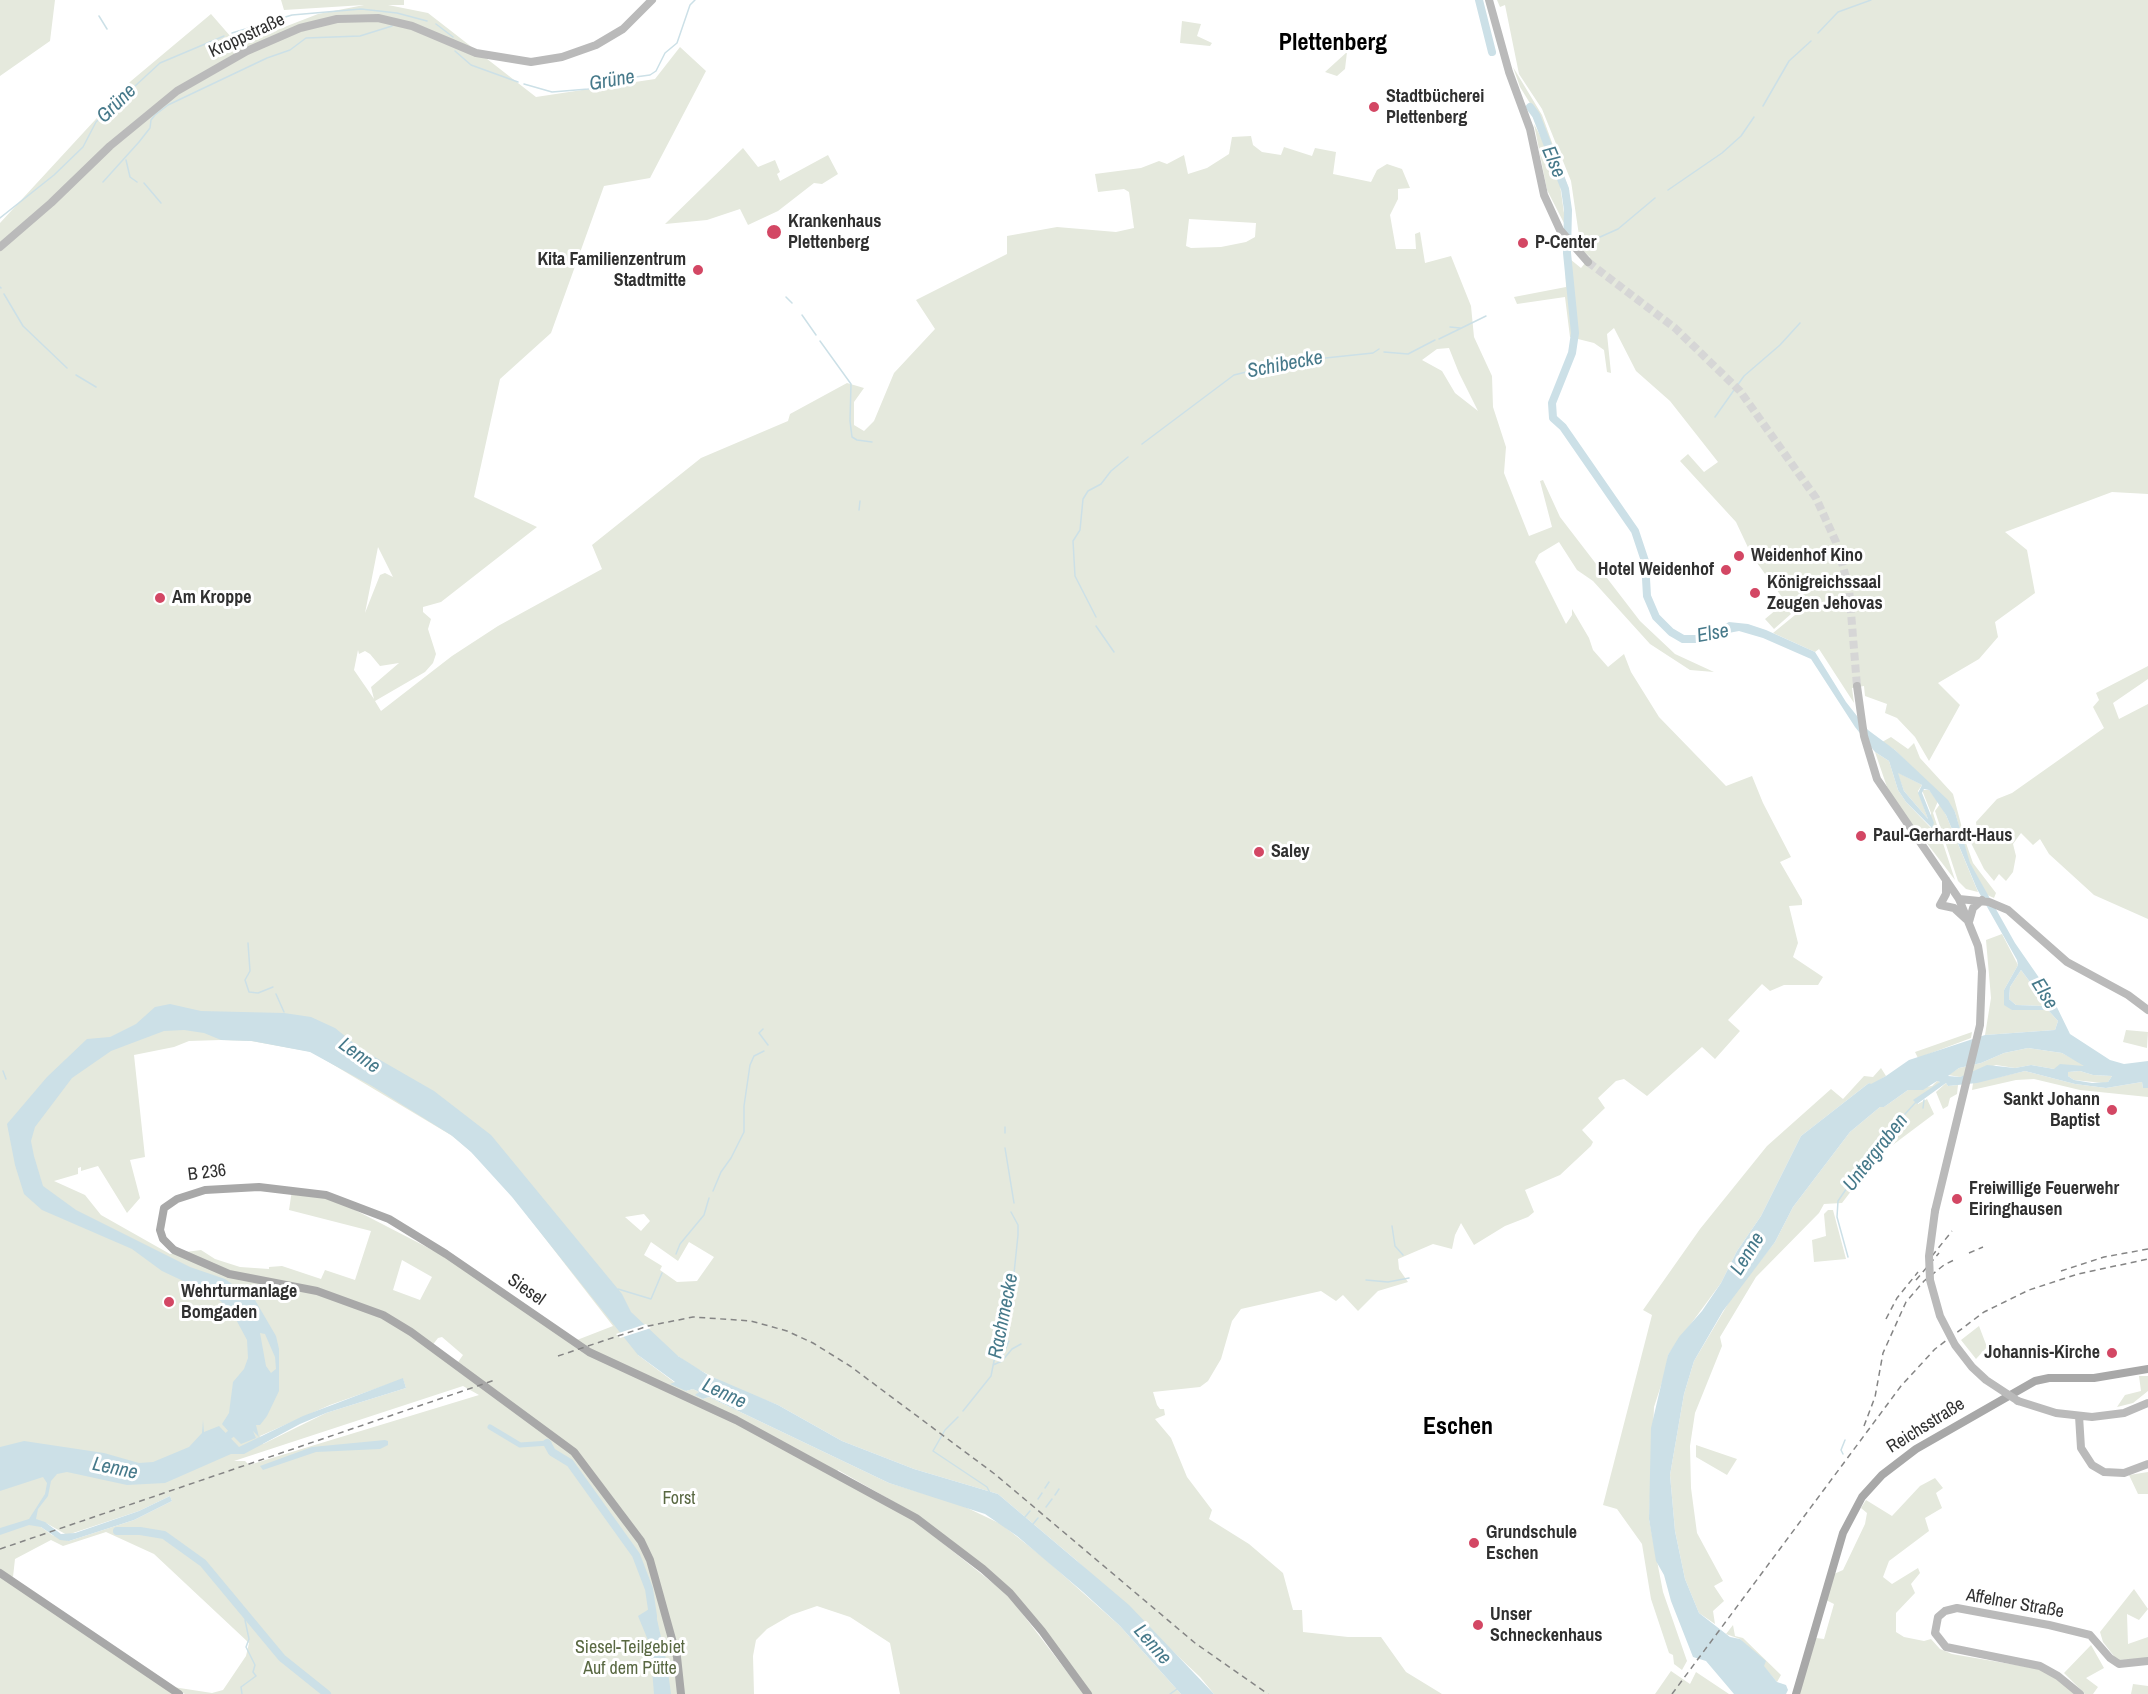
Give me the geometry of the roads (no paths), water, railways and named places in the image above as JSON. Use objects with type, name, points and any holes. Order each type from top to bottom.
[{"type":"main road","name":"Kroppstraße","points":[[0,247],[51,203],[118,139],[170,95],[247,51],[300,28],[337,19],[378,18],[412,26],[476,53],[531,62],[562,57],[596,45],[623,29],[652,0]]},
{"type":"main road","points":[[1489,0],[1509,72],[1530,129],[1544,195],[1560,230],[1575,250],[1588,262]]},
{"type":"main road","points":[[1857,686],[1869,758],[1886,795],[1959,899],[1978,946],[1983,1006],[1939,1196],[1929,1256],[1934,1298],[1944,1324],[1966,1359],[1986,1380],[2018,1401],[2037,1408],[2079,1416],[2124,1413],[2148,1403]]},
{"type":"main road","points":[[1946,878],[1947,889],[1940,904],[1955,909],[1969,922]]},
{"type":"main road","points":[[1959,899],[1997,904],[2026,924],[2067,962],[2128,995],[2148,1010]]},
{"type":"main road","points":[[1969,922],[1973,908],[1979,900]]},
{"type":"main road","name":"B 236","points":[[446,1254],[389,1219],[326,1196],[244,1186],[193,1189],[176,1196],[159,1210],[156,1225],[162,1245],[179,1257],[229,1274],[316,1291],[383,1315],[411,1332],[574,1452],[641,1541],[650,1560],[677,1657],[681,1694]]},
{"type":"main road","name":"Siesel","points":[[446,1254],[589,1352],[736,1420],[916,1518],[1010,1593],[1042,1631],[1088,1694]]},
{"type":"main road","name":"Reichsstraße","points":[[1796,1694],[1843,1533],[1862,1497],[1882,1475],[1916,1449],[2035,1381],[2049,1378],[2094,1378],[2147,1370]]},
{"type":"main road","points":[[2079,1416],[2081,1448],[2092,1465],[2104,1472],[2124,1473],[2148,1464]]},
{"type":"main road","points":[[0,1573],[179,1694]]},
{"type":"main road","name":"Affelner Straße","points":[[2080,1694],[2058,1676],[2040,1666],[1946,1647],[1935,1636],[1936,1621],[1945,1611],[1957,1608],[2049,1624],[2090,1635],[2115,1662],[2129,1665],[2148,1661]]},
{"type":"water","points":[[1729,622],[1748,624],[1815,652],[1846,702],[1868,730],[1895,750],[1948,800],[1955,812],[1970,863],[2015,943],[2051,995],[2070,1034],[2110,1060],[2124,1064],[2148,1061],[2148,1088],[2143,1088],[2142,1082],[2106,1088],[2075,1084],[2025,1071],[1977,1083],[1948,1086],[1946,1083],[1917,1104],[1913,1100],[1940,1082],[1937,1081],[1923,1090],[1908,1090],[1884,1107],[1880,1107],[1850,1132],[1793,1207],[1775,1242],[1723,1311],[1694,1361],[1684,1394],[1670,1475],[1675,1531],[1685,1579],[1699,1613],[1730,1637],[1740,1639],[1766,1661],[1764,1666],[1777,1682],[1786,1685],[1788,1690],[1786,1694],[1734,1694],[1706,1661],[1693,1657],[1671,1601],[1664,1575],[1656,1561],[1649,1519],[1651,1428],[1668,1355],[1679,1337],[1702,1311],[1721,1283],[1737,1251],[1761,1216],[1801,1136],[1869,1083],[1886,1076],[1909,1060],[1985,1035],[2055,1030],[2058,1021],[2048,1010],[2012,1010],[2004,1005],[2004,990],[2018,965],[2017,960],[1977,889],[1946,815],[1929,790],[1924,789],[1922,793],[1934,823],[1932,828],[1906,802],[1898,790],[1889,761],[1875,752],[1855,727],[1811,659],[1763,638],[1739,631],[1718,635],[1715,629]],"holes":[[[1898,773],[1922,785],[1918,793],[1928,819],[1904,791]],[[2021,970],[2045,1002],[2045,1006],[2016,1005],[2009,999],[2010,987]],[[2028,1048],[2062,1053],[2084,1066],[2060,1064],[2054,1069],[2031,1065],[2015,1068],[1987,1065],[1960,1077],[1948,1076],[1959,1068],[1981,1063],[2004,1053]],[[2080,1071],[2093,1075],[2112,1076],[2108,1082],[2092,1083],[2074,1080],[2068,1076],[2068,1072]]]},
{"type":"water","points":[[170,1004],[201,1011],[284,1013],[311,1017],[335,1028],[361,1049],[434,1091],[491,1135],[622,1294],[631,1312],[678,1356],[708,1375],[778,1405],[842,1441],[914,1469],[998,1494],[1129,1605],[1214,1694],[1181,1694],[1120,1626],[1083,1592],[1017,1536],[985,1514],[889,1483],[709,1397],[703,1399],[695,1395],[699,1392],[693,1389],[686,1391],[670,1384],[675,1382],[638,1355],[512,1197],[471,1152],[451,1135],[372,1086],[310,1052],[252,1041],[221,1040],[204,1033],[184,1030],[164,1031],[111,1051],[72,1078],[35,1127],[31,1141],[43,1186],[76,1210],[190,1267],[225,1279],[255,1300],[276,1336],[279,1349],[279,1391],[267,1416],[260,1425],[256,1425],[259,1437],[253,1431],[256,1438],[241,1444],[233,1436],[236,1431],[234,1429],[230,1433],[222,1424],[229,1413],[233,1382],[244,1369],[248,1358],[247,1340],[232,1312],[215,1296],[162,1271],[132,1249],[42,1210],[24,1194],[15,1165],[7,1124],[47,1077],[87,1039],[110,1037],[136,1024],[155,1007]],"holes":[[[260,1333],[265,1334],[275,1357],[276,1369],[271,1373],[266,1366]]]},
{"type":"water","points":[[403,1378],[406,1388],[326,1413],[244,1454],[231,1454],[165,1483],[127,1485],[67,1472],[57,1474],[51,1481],[48,1496],[38,1509],[36,1519],[45,1522],[61,1534],[75,1533],[139,1511],[170,1496],[172,1501],[134,1520],[69,1541],[60,1540],[41,1527],[29,1525],[0,1535],[0,1528],[29,1519],[45,1494],[47,1483],[43,1477],[0,1491],[0,1447],[24,1441],[104,1453],[139,1463],[153,1462],[189,1447],[202,1433],[203,1420],[204,1432],[219,1426],[239,1447],[303,1416]]},
{"type":"water","points":[[388,1441],[388,1445],[380,1449],[316,1452],[263,1470],[260,1466],[312,1447]]},
{"type":"water","points":[[654,1606],[671,1694],[654,1694],[650,1645],[638,1616]]},
{"type":"waterway","name":"Grüne","points":[[524,84],[552,92],[588,89],[606,81],[650,75],[656,71],[665,53],[677,43],[690,5],[695,0]]},
{"type":"waterway","name":"Else","points":[[1479,0],[1492,52]]},
{"type":"waterway","points":[[1818,33],[1838,12],[1871,0]]},
{"type":"waterway","name":"Grüne","points":[[232,33],[292,15],[361,9],[397,13],[427,21]]},
{"type":"waterway","points":[[99,16],[107,29]]},
{"type":"waterway","name":"Grüne","points":[[436,24],[453,37]]},
{"type":"waterway","points":[[103,182],[150,128],[151,120],[155,115],[168,105],[267,58],[290,50],[306,38],[360,36],[392,26]]},
{"type":"waterway","name":"Grüne","points":[[0,218],[54,175],[83,147],[96,122],[160,63],[224,36]]},
{"type":"waterway","points":[[1763,106],[1789,61],[1811,41]]},
{"type":"waterway","name":"Grüne","points":[[455,51],[471,65],[518,82]]},
{"type":"waterway","name":"Else","points":[[1530,107],[1536,115],[1565,189],[1568,210],[1567,253],[1575,333],[1572,353],[1552,403],[1553,418],[1563,427],[1635,531],[1645,561],[1647,596],[1656,617],[1671,632],[1683,639],[1697,639],[1725,630]]},
{"type":"waterway","points":[[1668,190],[1722,153],[1741,136],[1754,117]]},
{"type":"waterway","points":[[126,160],[130,177],[137,182]]},
{"type":"waterway","points":[[144,183],[161,203]]},
{"type":"waterway","points":[[1600,237],[1618,229],[1655,198]]},
{"type":"waterway","points":[[1585,245],[1596,242]]},
{"type":"waterway","points":[[4,294],[23,326],[67,368]]},
{"type":"waterway","points":[[786,297],[792,303]]},
{"type":"waterway","points":[[802,315],[816,335]]},
{"type":"waterway","name":"Schibecke","points":[[1439,339],[1486,316]]},
{"type":"waterway","points":[[1715,417],[1744,376],[1780,345],[1800,323]]},
{"type":"waterway","name":"Schibecke","points":[[1450,327],[1460,328]]},
{"type":"waterway","name":"Schibecke","points":[[1384,352],[1408,354],[1435,340]]},
{"type":"waterway","points":[[820,341],[851,384],[852,437],[872,442]]},
{"type":"waterway","name":"Schibecke","points":[[1142,444],[1234,375],[1287,362],[1373,353],[1379,349]]},
{"type":"waterway","points":[[76,375],[96,387]]},
{"type":"waterway","name":"Schibecke","points":[[1096,617],[1075,576],[1073,541],[1080,530],[1083,499],[1088,491],[1101,484],[1111,471],[1128,457]]},
{"type":"waterway","points":[[859,510],[860,501]]},
{"type":"waterway","name":"Schibecke","points":[[1096,626],[1114,652]]},
{"type":"waterway","points":[[248,943],[250,971],[245,980],[249,992],[258,993],[273,987]]},
{"type":"waterway","points":[[276,994],[284,1012]]},
{"type":"waterway","points":[[763,1029],[759,1033],[768,1045]]},
{"type":"waterway","points":[[713,1191],[744,1132],[744,1106],[750,1065],[754,1056],[764,1051]]},
{"type":"waterway","points":[[3,1071],[6,1079]]},
{"type":"waterway","points":[[1923,1108],[1924,1100]]},
{"type":"waterway","name":"Untergraben","points":[[1848,1257],[1837,1217],[1838,1201],[1875,1147],[1916,1102]]},
{"type":"waterway","name":"Rachmecke","points":[[1005,1127],[1005,1133]]},
{"type":"waterway","name":"Rachmecke","points":[[1005,1148],[1014,1203]]},
{"type":"waterway","points":[[676,1254],[680,1244],[704,1215],[709,1198]]},
{"type":"waterway","name":"Rachmecke","points":[[963,1411],[991,1376],[996,1351],[1003,1337],[1013,1283],[1018,1235],[1018,1225],[1011,1212]]},
{"type":"waterway","points":[[1392,1226],[1395,1246],[1403,1255]]},
{"type":"waterway","points":[[618,1289],[651,1299],[662,1273]]},
{"type":"waterway","points":[[1366,1280],[1388,1282],[1409,1278]]},
{"type":"waterway","points":[[1000,1362],[1009,1341]]},
{"type":"waterway","points":[[993,1365],[1002,1361],[1012,1349],[1021,1344]]},
{"type":"waterway","name":"Rachmecke","points":[[958,1417],[945,1430],[933,1451],[987,1487],[990,1493]]},
{"type":"waterway","name":"Lenne","points":[[218,1445],[242,1424]]},
{"type":"waterway","points":[[490,1427],[520,1445],[549,1443]]},
{"type":"waterway","name":"Untergraben","points":[[1843,1454],[1841,1450],[1845,1440]]},
{"type":"waterway","points":[[547,1443],[552,1452],[570,1463],[636,1555],[649,1589],[653,1616]]},
{"type":"waterway","points":[[1045,1488],[1049,1482]]},
{"type":"waterway","points":[[1055,1495],[1059,1489]]},
{"type":"waterway","points":[[1038,1499],[1042,1493]]},
{"type":"waterway","points":[[1046,1507],[1052,1499]]},
{"type":"waterway","points":[[1025,1517],[1030,1511]]},
{"type":"waterway","points":[[1033,1524],[1038,1518]]},
{"type":"waterway","points":[[117,1531],[140,1531],[164,1535],[203,1563],[282,1658],[327,1694]]},
{"type":"waterway","points":[[242,1694],[241,1687],[256,1676],[253,1672],[255,1665],[246,1647],[249,1639],[245,1620],[249,1618]]},
{"type":"waterway","points":[[1170,1694],[1177,1689]]},
{"type":"tunnel","points":[[1588,262],[1675,328],[1740,391],[1816,498],[1836,542],[1849,588],[1857,686]]},
{"type":"railway","points":[[1932,1256],[1952,1231]]},
{"type":"railway","points":[[1969,1253],[1983,1247]]},
{"type":"railway","points":[[2061,1271],[2104,1257],[2148,1249]]},
{"type":"railway","points":[[1916,1280],[1939,1253]]},
{"type":"railway","points":[[1864,1426],[1875,1397],[1883,1353],[1906,1302],[1924,1281],[1944,1265],[1956,1259]]},
{"type":"railway","points":[[1672,1694],[1901,1386],[1935,1349],[1984,1312],[2029,1290],[2078,1274],[2148,1259]]},
{"type":"railway","points":[[1886,1319],[1897,1298],[1918,1272]]},
{"type":"railway","points":[[558,1356],[648,1326],[693,1317],[751,1321],[787,1331],[813,1343],[850,1366],[996,1475],[1195,1643],[1268,1694]]},
{"type":"railway","points":[[0,1549],[495,1380]]},
{"type":"place","name":"Stadtbücherei Plettenberg","points":[[1374,107]]},
{"type":"place","name":"Krankenhaus Plettenberg","points":[[774,232]]},
{"type":"place","name":"P-Center","points":[[1523,243]]},
{"type":"place","name":"Kita Familienzentrum Stadtmitte","points":[[698,270]]},
{"type":"place","name":"Weidenhof Kino","points":[[1739,556]]},
{"type":"place","name":"Hotel Weidenhof","points":[[1726,570]]},
{"type":"place","name":"Königreichssaal Zeugen Jehovas","points":[[1755,593]]},
{"type":"place","name":"Am Kroppe","points":[[160,598]]},
{"type":"place","name":"Paul-Gerhardt-Haus","points":[[1861,836]]},
{"type":"place","name":"Saley","points":[[1259,852]]},
{"type":"place","name":"Sankt Johann Baptist","points":[[2112,1110]]},
{"type":"place","name":"Freiwillige Feuerwehr Eiringhausen","points":[[1957,1199]]},
{"type":"place","name":"Wehrturmanlage Bomgaden","points":[[169,1302]]},
{"type":"place","name":"Johannis-Kirche","points":[[2112,1353]]},
{"type":"place","name":"Grundschule Eschen","points":[[1474,1543]]},
{"type":"place","name":"Unser Schneckenhaus","points":[[1478,1625]]},
{"type":"district","name":"Plettenberg","points":[[1333,44]]},
{"type":"district","name":"Eschen","points":[[1458,1428]]},
{"type":"park label","name":"Forst","points":[[679,1499]]},
{"type":"park label","name":"Siesel-Teilgebiet Auf dem Pütte","points":[[630,1658]]}]
